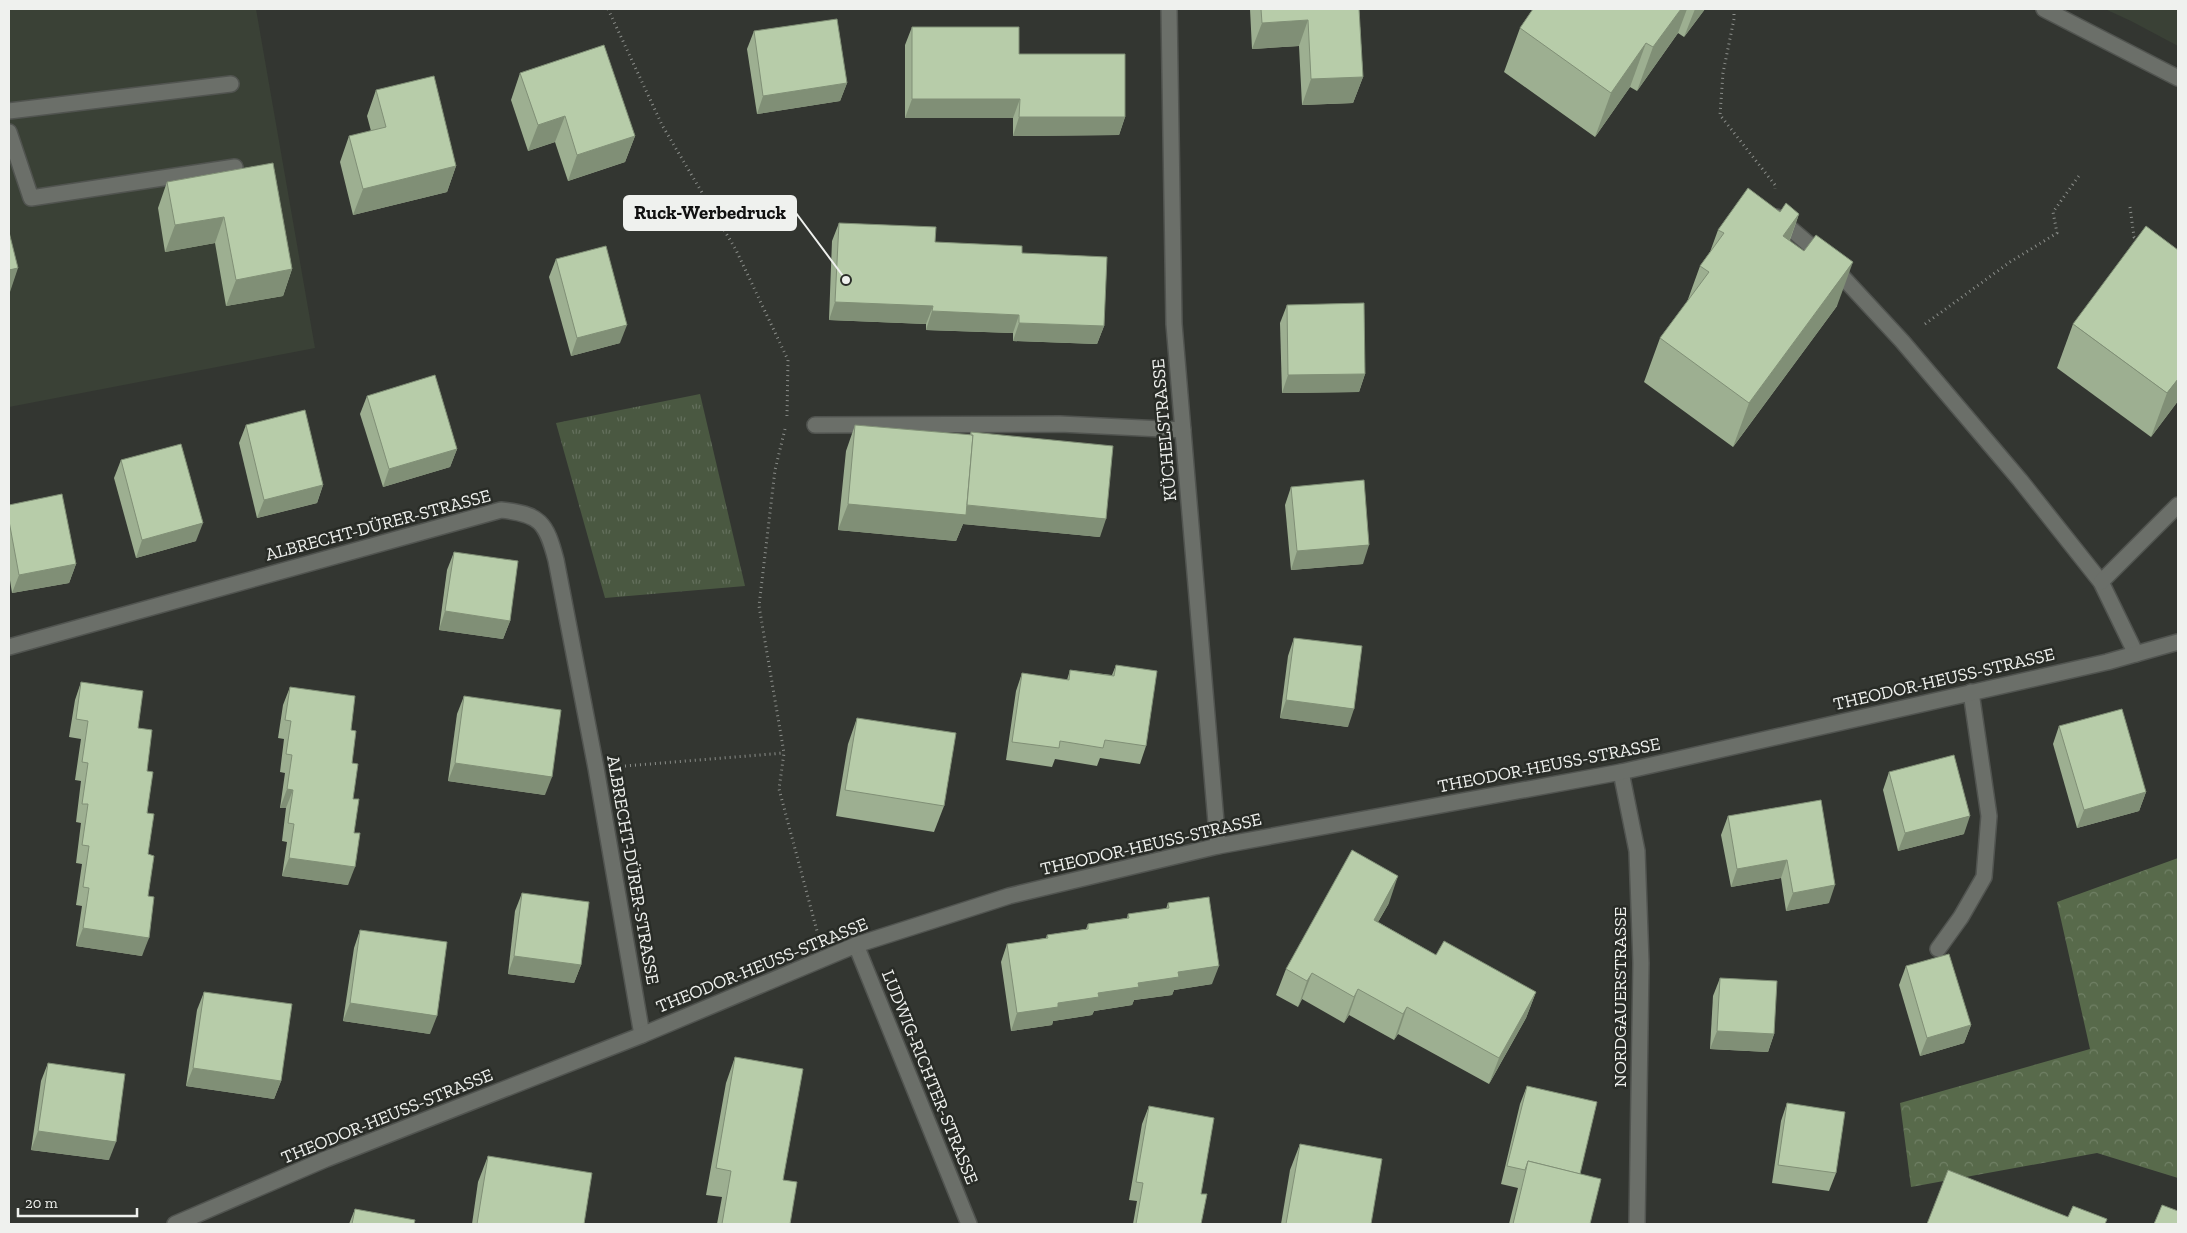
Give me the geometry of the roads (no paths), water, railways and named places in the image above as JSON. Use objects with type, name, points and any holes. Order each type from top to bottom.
[{"type":"street","name":"KÜCHELSTRASSE","points":[[1169,9],[1174,324],[1218,846]]},
{"type":"street","points":[[2044,9],[2178,78]]},
{"type":"street","points":[[9,111],[231,84]]},
{"type":"street","points":[[9,132],[31,198],[235,166]]},
{"type":"street","points":[[1774,215],[1825,258],[1902,341],[2020,480],[2101,582],[2136,654]]},
{"type":"street","points":[[815,425],[1060,424],[1183,430]]},
{"type":"street","points":[[2101,582],[2178,505]]},
{"type":"street","name":"ALBRECHT-DÜRER-STRASSE","points":[[9,646],[501,510],[524,512],[540,521],[551,540],[555,553],[596,768],[642,1034]]},
{"type":"street","name":"THEODOR-HEUSS-STRASSE","points":[[175,1224],[326,1159],[642,1034],[856,945],[1009,896],[1218,846],[1621,772],[2136,654],[2178,642]]},
{"type":"street","points":[[1938,949],[1961,917],[1984,877],[1989,816],[1971,692]]},
{"type":"street","name":"NORDGAUERSTRASSE","points":[[1621,772],[1637,851],[1641,963],[1637,1224]]},
{"type":"street","name":"LUDWIG-RICHTER-STRASSE","points":[[856,945],[969,1224]]},
{"type":"place","name":"Ruck-Werbedruck","points":[[846,280]]}]
